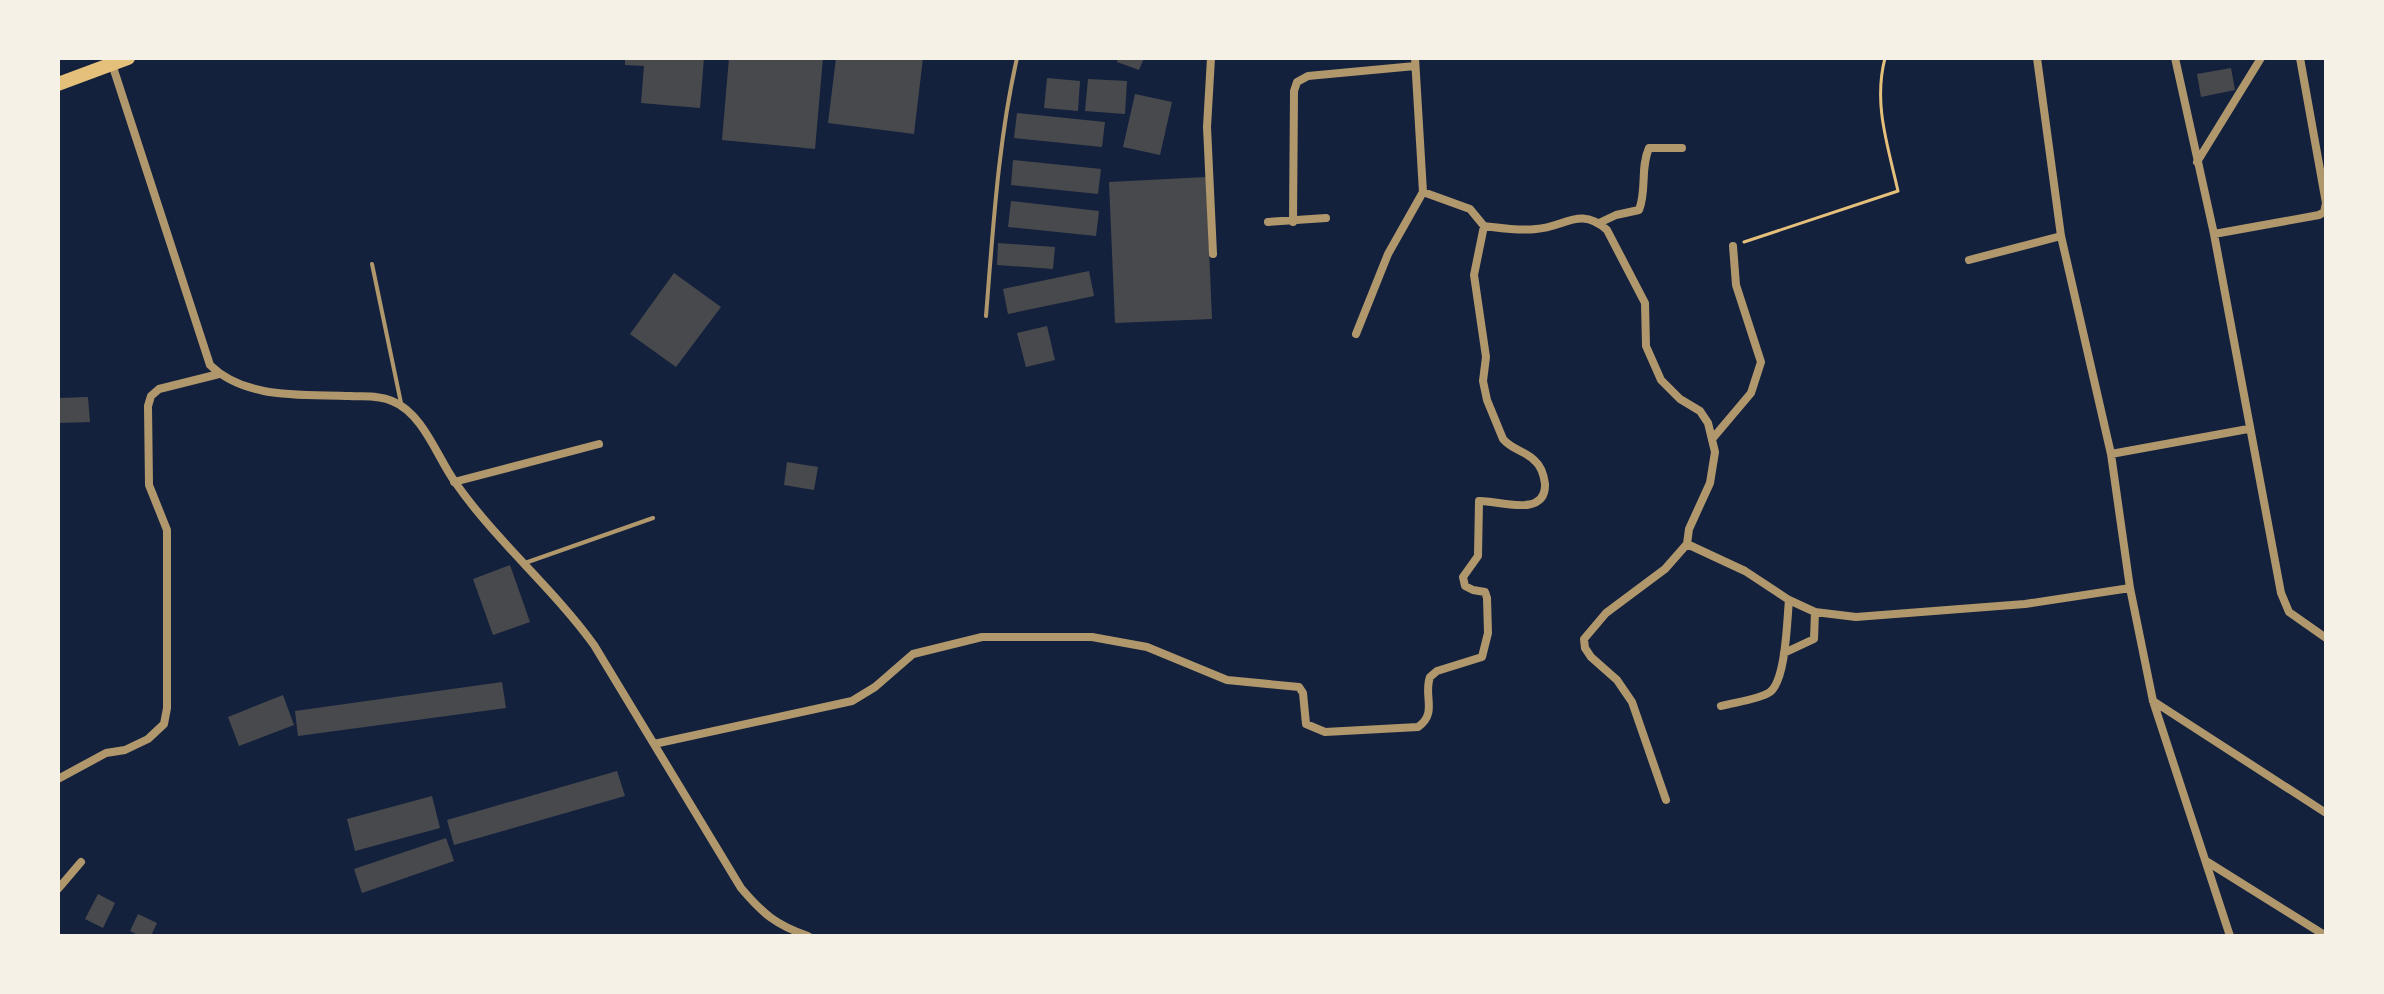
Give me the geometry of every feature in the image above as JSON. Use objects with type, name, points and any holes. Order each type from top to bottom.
[{"type":"main road","points":[[58,84],[128,58]]},
{"type":"street","points":[[1211,58],[1207,127],[1213,254]]},
{"type":"street","points":[[2037,58],[2061,236],[2111,454],[2130,588],[2153,701],[2230,936]]},
{"type":"street","points":[[2176,58],[2214,234],[2281,593],[2289,612],[2326,638]]},
{"type":"street","points":[[2197,162],[2261,58]]},
{"type":"street","points":[[2214,234],[2281,224],[2324,212],[2326,203],[2300,58]]},
{"type":"street","points":[[1293,222],[1294,91],[1297,82],[1308,76],[1415,62],[1423,192],[1388,254],[1356,334]]},
{"type":"street","points":[[112,64],[210,365],[240,386],[279,393],[381,398],[402,406],[414,418],[454,482],[523,564],[570,612],[594,645],[741,888],[763,913],[783,928],[808,936]]},
{"type":"street","points":[[1599,223],[1639,210],[1644,193],[1644,163],[1649,148],[1682,148]]},
{"type":"street","points":[[1423,192],[1470,209],[1484,226],[1535,230],[1579,218],[1599,223],[1607,230],[1645,303],[1646,346],[1661,380],[1680,399],[1700,411],[1708,423],[1715,452],[1710,483],[1689,529],[1687,544],[1665,569],[1606,613],[1584,639],[1591,657],[1617,680],[1632,702],[1666,800]]},
{"type":"street","points":[[1268,222],[1326,218]]},
{"type":"street","points":[[654,744],[852,701],[918,653],[982,637],[1092,637],[1147,647],[1227,680],[1299,687],[1303,693],[1306,724],[1325,732],[1418,727],[1427,721],[1431,708],[1428,695],[1430,677],[1437,671],[1482,657],[1487,643],[1485,592],[1465,586],[1463,577],[1478,556],[1479,501],[1523,505],[1538,500],[1545,483],[1538,464],[1503,439],[1483,386],[1486,357],[1474,275],[1484,226]]},
{"type":"street","points":[[1969,260],[2061,236]]},
{"type":"street","points":[[1713,438],[1751,393],[1761,362],[1736,285],[1733,246]]},
{"type":"street","points":[[58,779],[106,753],[125,750],[148,739],[164,724],[167,708],[167,530],[149,485],[148,406],[151,396],[159,389],[219,374]]},
{"type":"street","points":[[2111,454],[2248,429]]},
{"type":"street","points":[[454,482],[599,444]]},
{"type":"street","points":[[1687,544],[1745,571],[1789,600],[1815,612],[1856,617],[2025,604],[2130,588]]},
{"type":"street","points":[[1721,706],[1770,691],[1776,684],[1784,653],[1789,600]]},
{"type":"street","points":[[1784,653],[1814,639],[1815,612]]},
{"type":"street","points":[[2153,701],[2326,813]]},
{"type":"street","points":[[2206,861],[2326,936]]},
{"type":"street","points":[[58,889],[81,862]]},
{"type":"lane","points":[[986,316],[998,178],[1017,58]]},
{"type":"lane","points":[[372,264],[402,406]]},
{"type":"lane","points":[[523,564],[653,518]]},
{"type":"path","points":[[1733,246],[1898,191],[1879,104],[1880,77],[1885,58]]},
{"type":"building","points":[[625,58],[704,58],[700,108],[641,103],[644,66],[625,65]]},
{"type":"building","points":[[729,58],[823,58],[815,149],[722,140]]},
{"type":"building","points":[[836,58],[923,58],[914,134],[828,123]]},
{"type":"building","points":[[1118,58],[1144,58],[1139,70],[1117,62]]},
{"type":"building","points":[[2231,68],[2235,90],[2201,97],[2197,74]]},
{"type":"building","points":[[1047,78],[1080,81],[1078,111],[1044,108]]},
{"type":"building","points":[[1088,79],[1127,81],[1125,114],[1085,111]]},
{"type":"building","points":[[1135,94],[1172,102],[1160,155],[1123,147]]},
{"type":"building","points":[[1017,113],[1105,122],[1102,147],[1014,138]]},
{"type":"building","points":[[1013,160],[1101,169],[1098,194],[1011,185]]},
{"type":"building","points":[[1206,177],[1212,319],[1115,323],[1109,182]]},
{"type":"building","points":[[1011,201],[1099,211],[1096,236],[1008,227]]},
{"type":"building","points":[[998,243],[1055,247],[1053,269],[997,265]]},
{"type":"building","points":[[1089,271],[1094,296],[1008,314],[1003,289]]},
{"type":"building","points":[[674,273],[721,307],[676,367],[630,334]]},
{"type":"building","points":[[1047,326],[1055,360],[1026,367],[1017,333]]},
{"type":"building","points":[[88,397],[90,422],[58,423],[58,398]]},
{"type":"building","points":[[787,462],[818,467],[814,490],[784,485]]},
{"type":"building","points":[[510,565],[530,622],[493,635],[473,579]]},
{"type":"building","points":[[502,682],[506,708],[298,736],[295,711]]},
{"type":"building","points":[[283,695],[294,725],[239,746],[228,717]]},
{"type":"building","points":[[617,771],[625,796],[454,845],[447,820]]},
{"type":"building","points":[[432,796],[440,828],[355,851],[347,819]]},
{"type":"building","points":[[446,838],[454,861],[362,893],[354,869]]},
{"type":"building","points":[[98,894],[115,903],[103,928],[85,919]]},
{"type":"building","points":[[138,914],[157,923],[151,936],[140,936],[130,931]]}]
